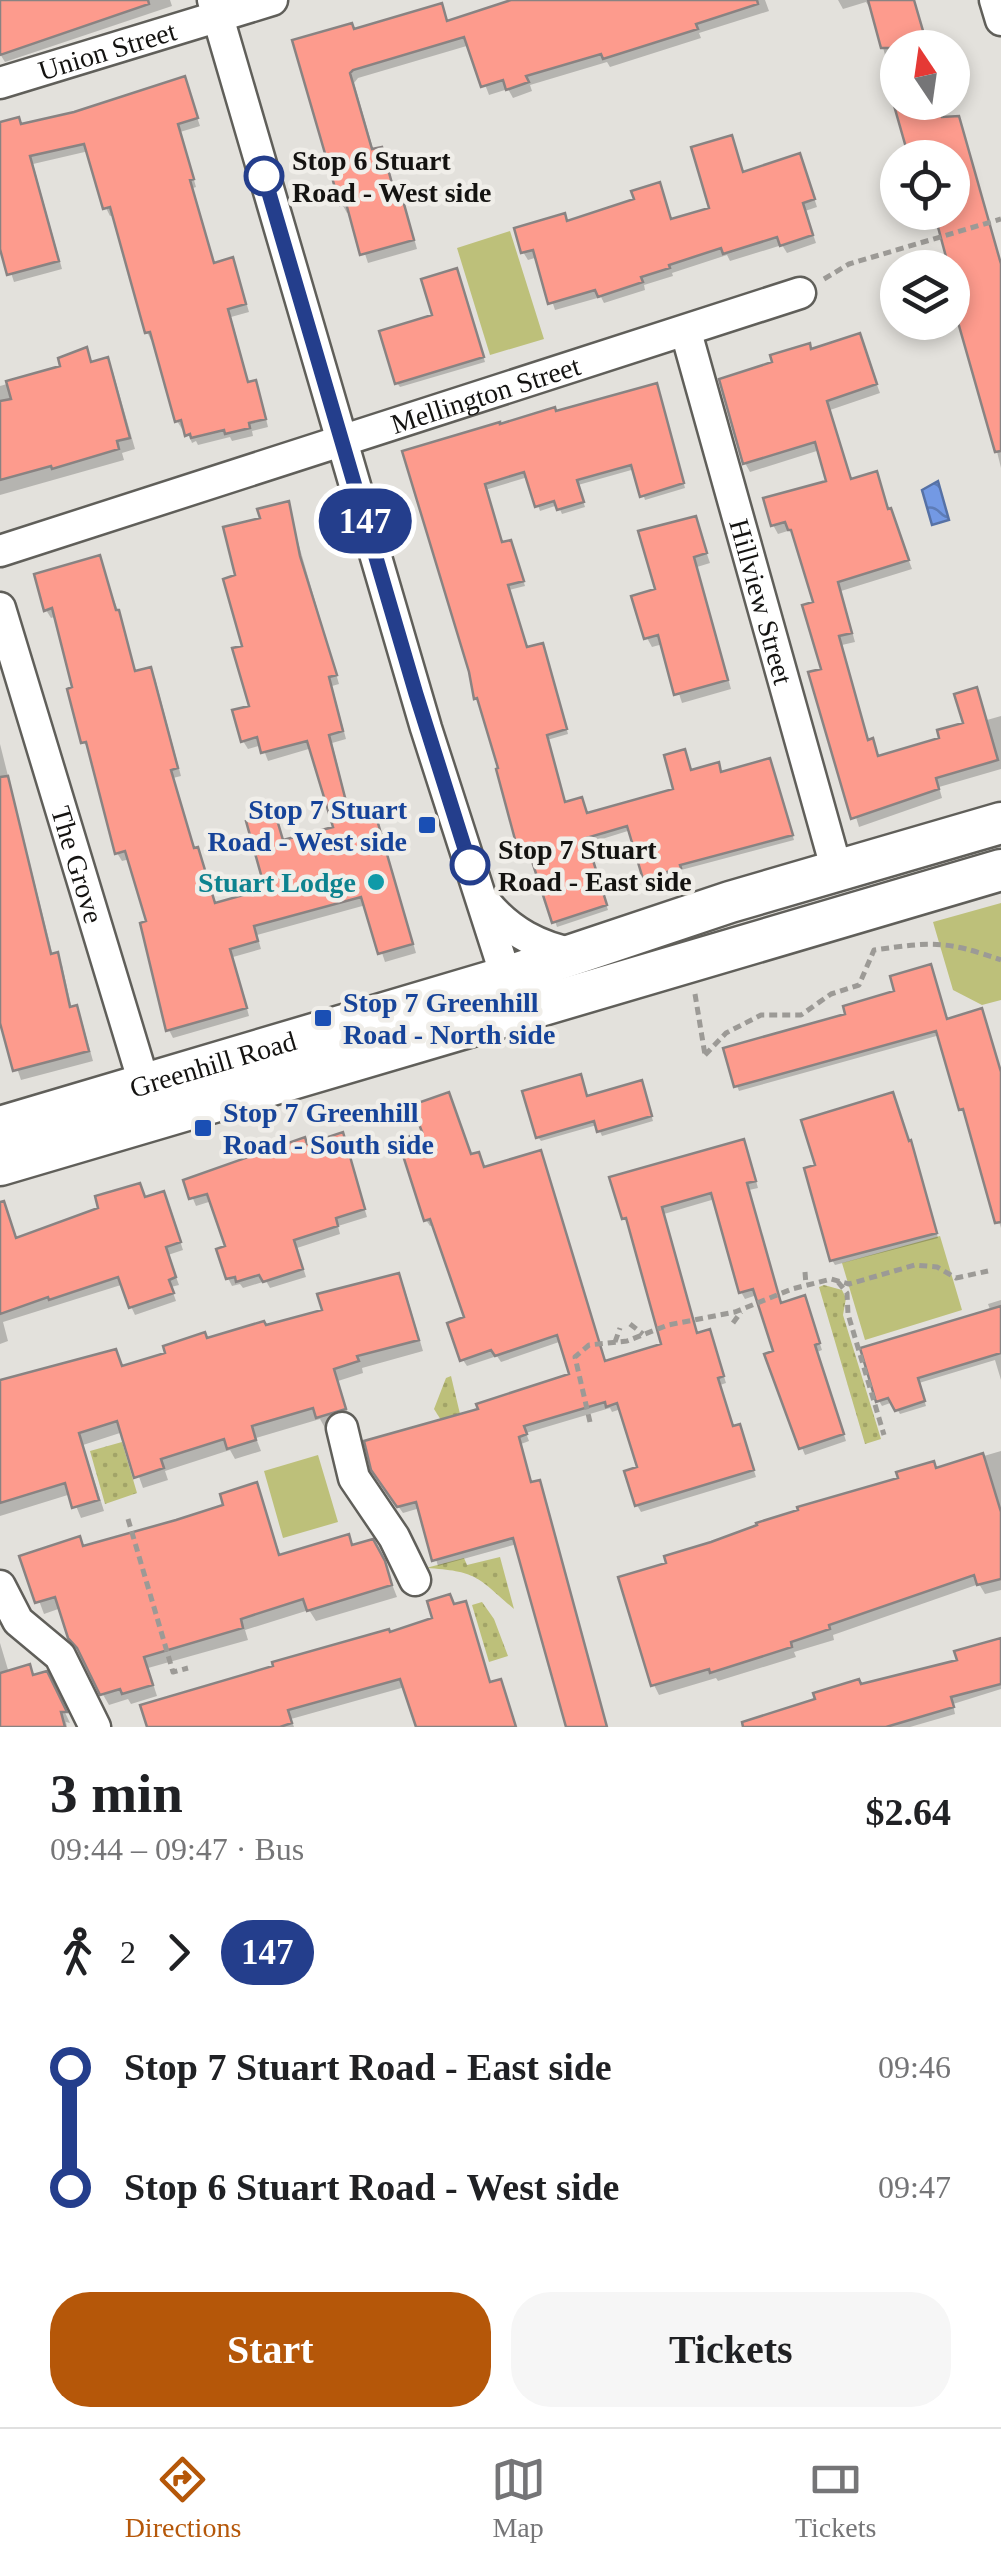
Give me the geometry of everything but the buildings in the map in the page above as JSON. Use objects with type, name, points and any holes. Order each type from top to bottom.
[{"type":"main road","name":"Greenhill Road","points":[[512,994],[575,954],[1001,823]]},
{"type":"main road","name":"Greenhill Road","points":[[0,1127],[150,1101],[512,994],[1001,870]]},
{"type":"main road","name":"Greenhill Road","points":[[0,1165],[150,1101]]},
{"type":"street","name":"Union Street","points":[[0,83],[215,8],[272,0]]},
{"type":"street","points":[[996,0],[1001,20]]},
{"type":"street","points":[[215,8],[426,728],[512,994]]},
{"type":"street","name":"Mellington Street","points":[[0,550],[800,293]]},
{"type":"street","name":"Hillview Street","points":[[686,332],[837,871]]},
{"type":"street","name":"The Grove","points":[[0,608],[150,1101]]},
{"type":"street","points":[[481,897],[514,930],[546,948],[575,954]]},
{"type":"street","points":[[342,1428],[354,1478],[394,1536],[415,1580]]},
{"type":"street","points":[[0,1586],[18,1621],[60,1656],[95,1727]]},
{"type":"path","points":[[800,293],[849,264],[1001,219]]},
{"type":"path","points":[[704,982],[694,994],[704,1055],[726,1033],[761,1014],[801,1015],[830,994],[859,985],[874,950],[951,943],[1001,960]]},
{"type":"path","points":[[590,1422],[575,1357],[589,1346],[742,1310],[825,1280],[849,1284],[914,1264],[938,1267],[956,1278],[988,1271]]},
{"type":"path","points":[[818,1268],[825,1280]]},
{"type":"path","points":[[806,1272],[806,1285]]},
{"type":"path","points":[[837,1280],[846,1293],[848,1314],[884,1436]]},
{"type":"path","points":[[733,1323],[742,1310]]},
{"type":"path","points":[[630,1324],[643,1334]]},
{"type":"path","points":[[615,1342],[620,1328]]},
{"type":"path","points":[[128,1519],[173,1672],[188,1668]]},
{"type":"green space","points":[[510,231],[544,339],[490,355],[457,248]]},
{"type":"green space","points":[[1001,903],[1001,1000],[982,1005],[953,990],[933,922]]},
{"type":"green space","points":[[940,1236],[962,1310],[865,1340],[842,1263]]},
{"type":"green space","points":[[819,1287],[842,1290],[846,1298],[843,1315],[881,1439],[865,1444]]},
{"type":"green space","points":[[451,1376],[460,1414],[441,1420],[434,1409],[446,1378]]},
{"type":"green space","points":[[122,1442],[137,1493],[105,1504],[90,1451]]},
{"type":"green space","points":[[318,1455],[338,1522],[283,1538],[264,1471]]},
{"type":"green space","points":[[500,1557],[514,1609],[476,1578],[457,1571],[426,1568],[464,1558],[467,1565]]},
{"type":"green space","points":[[482,1602],[494,1619],[508,1656],[489,1662],[472,1605]]},
{"type":"water","points":[[938,481],[949,520],[932,525],[922,490]]},
{"type":"bus line","name":"147","points":[[264,176],[470,865]]},
{"type":"place","name":"Stop 6 Stuart Road - West side","points":[[264,176]]},
{"type":"place","name":"Stop 7 Stuart Road - West side","points":[[427,825]]},
{"type":"place","name":"Stop 7 Stuart Road - East side","points":[[470,865]]},
{"type":"place","name":"Stuart Lodge","points":[[376,882]]},
{"type":"place","name":"Stop 7 Greenhill Road - North side","points":[[323,1018]]},
{"type":"place","name":"Stop 7 Greenhill Road - South side","points":[[203,1128]]}]
